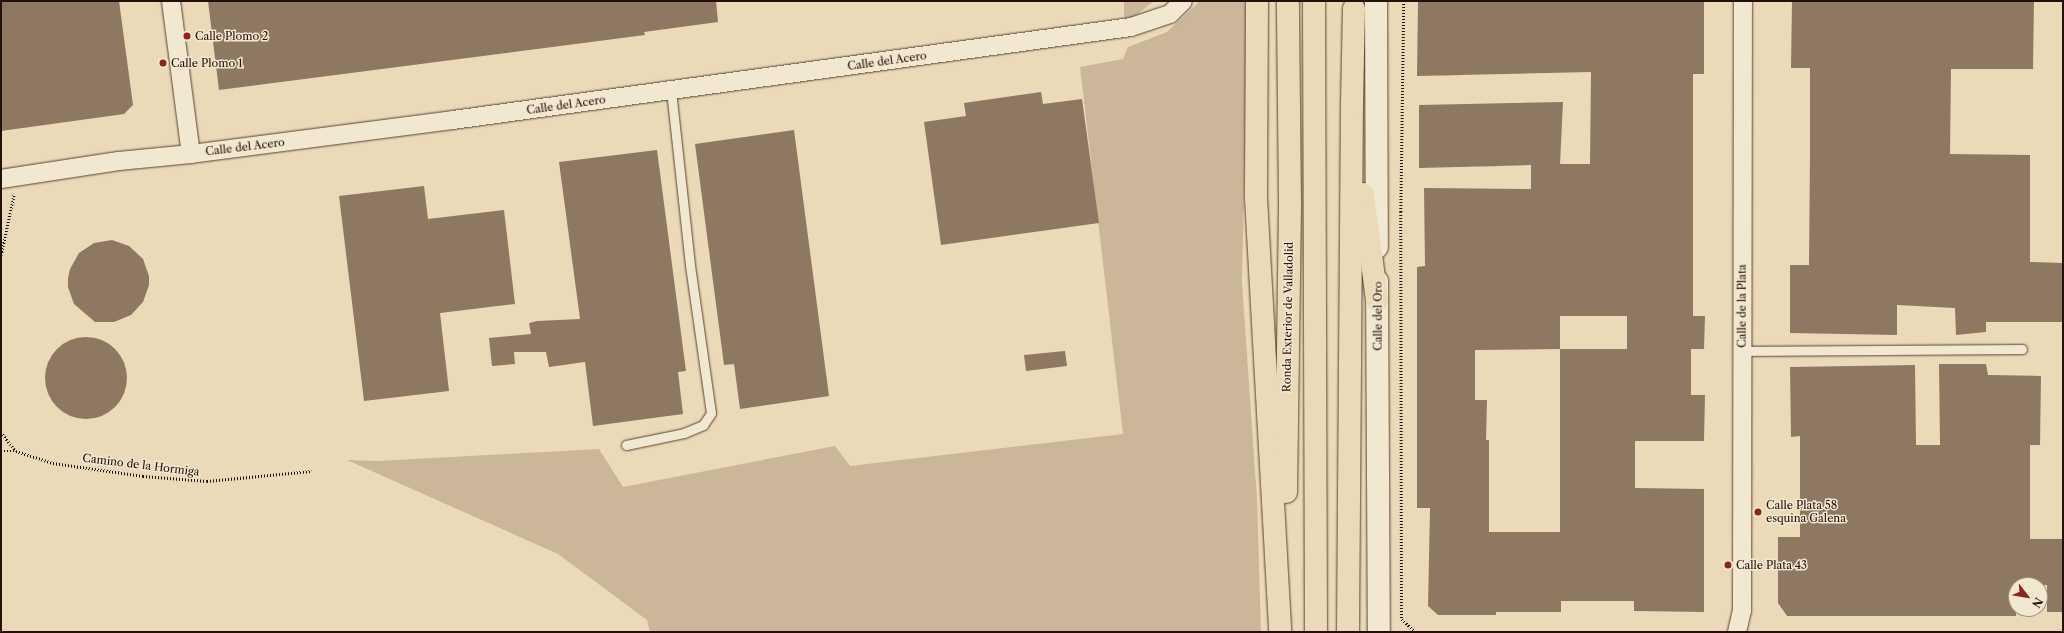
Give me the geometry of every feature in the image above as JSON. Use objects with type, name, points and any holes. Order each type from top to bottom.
[{"type":"highway","points":[[1258,1],[1256,198],[1280,632]]},
{"type":"highway","name":"Ronda Exterior de Valladolid","points":[[1284,632],[1290,204],[1288,1]]},
{"type":"highway","points":[[1314,1],[1316,632]]},
{"type":"highway","points":[[1354,5],[1360,167],[1368,240],[1377,300]]},
{"type":"highway","points":[[1348,632],[1354,5]]},
{"type":"street","points":[[171,1],[191,154]]},
{"type":"street","name":"Calle del Acero","points":[[8,178],[119,161],[191,154],[671,91],[1131,27],[1170,14],[1183,1]]},
{"type":"street","name":"Calle del Oro","points":[[1376,1],[1379,623]]},
{"type":"street","name":"Calle de la Plata","points":[[1737,632],[1742,611],[1743,1]]},
{"type":"street","name":"Calle de la Plata","points":[[1742,611],[1749,632]]},
{"type":"street","points":[[1379,623],[1391,632]]},
{"type":"lane","points":[[626,445],[684,433],[703,425],[711,413],[690,265],[671,91]]},
{"type":"lane","points":[[1742,352],[2022,349]]},
{"type":"path","points":[[1404,1],[1401,282],[1402,619],[1415,632]]},
{"type":"path","points":[[1,255],[13,195],[8,178]]},
{"type":"path","points":[[1,432],[16,451]]},
{"type":"path","name":"Camino de la Hormiga","points":[[1,451],[16,451],[53,463],[144,476],[207,481],[312,471]]},
{"type":"shaded area","points":[[1124,1],[1154,1],[1124,25]]},
{"type":"shaded area","points":[[1200,1],[1248,1],[1242,283],[1257,499],[1261,632],[650,632],[647,620],[558,554],[347,460],[378,461],[599,449],[623,487],[835,446],[850,466],[1123,434],[1080,67],[1123,59],[1128,47],[1167,32]]},
{"type":"building","points":[[1,1],[119,1],[133,105],[124,114],[1,131]]},
{"type":"building","points":[[208,1],[716,1],[718,22],[644,32],[645,35],[219,90]]},
{"type":"building","points":[[1418,1],[1704,1],[1704,74],[1693,74],[1693,316],[1705,316],[1704,349],[1691,349],[1691,395],[1705,395],[1704,441],[1635,441],[1635,488],[1704,489],[1704,612],[1634,611],[1634,601],[1561,601],[1561,612],[1496,612],[1496,615],[1438,615],[1428,606],[1430,508],[1417,508],[1417,267],[1425,266],[1424,188],[1531,189],[1531,165],[1419,168],[1419,105],[1563,102],[1560,164],[1590,164],[1591,72],[1417,76]],"holes":[[[1560,316],[1627,316],[1627,349],[1560,349]],[[1560,349],[1560,532],[1489,532],[1489,440],[1486,440],[1487,400],[1475,400],[1475,350]]]},
{"type":"building","points":[[1792,1],[2034,1],[2033,69],[1951,69],[1950,154],[2030,155],[2030,262],[2063,263],[2063,322],[1986,322],[1986,332],[1956,335],[1955,308],[1897,305],[1897,335],[1790,333],[1790,265],[1809,265],[1810,154],[1810,68],[1791,68]]},
{"type":"building","points":[[1041,92],[1043,104],[1082,99],[1099,223],[941,245],[924,122],[966,116],[964,103]]},
{"type":"building","points":[[794,130],[829,396],[740,409],[734,364],[724,365],[695,144]]},
{"type":"building","points":[[657,150],[686,371],[678,372],[683,414],[593,426],[585,362],[549,367],[546,352],[514,352],[515,364],[492,366],[489,338],[531,334],[529,323],[537,321],[580,319],[559,162]]},
{"type":"building","points":[[424,186],[428,219],[504,210],[515,304],[440,313],[449,391],[364,401],[339,196]]},
{"type":"building","points":[[112,240],[129,246],[143,259],[149,276],[149,285],[143,302],[131,315],[114,322],[95,322],[74,304],[68,287],[68,278],[70,269],[79,253],[94,243]]},
{"type":"building","points":[[86,337],[102,340],[115,349],[124,362],[127,378],[124,394],[115,407],[102,416],[86,419],[70,416],[57,407],[48,394],[45,378],[48,362],[57,349],[70,340]]},
{"type":"building","points":[[1065,351],[1067,366],[1026,371],[1024,355]]},
{"type":"building","points":[[1939,364],[1986,364],[1988,375],[2041,376],[2040,445],[2030,445],[2030,539],[2063,539],[2063,612],[2048,612],[2048,577],[2008,577],[2008,616],[1787,616],[1778,603],[1778,537],[1800,537],[1800,436],[1791,437],[1790,367],[1915,365],[1916,445],[1940,445]]},
{"type":"place","name":"Calle Plomo 2","points":[[187,36]]},
{"type":"place","name":"Calle Plomo 1","points":[[163,63]]},
{"type":"place","name":"Calle Plata 58 esquina Galena","points":[[1758,512]]},
{"type":"place","name":"Calle Plata 43","points":[[1728,565]]}]
